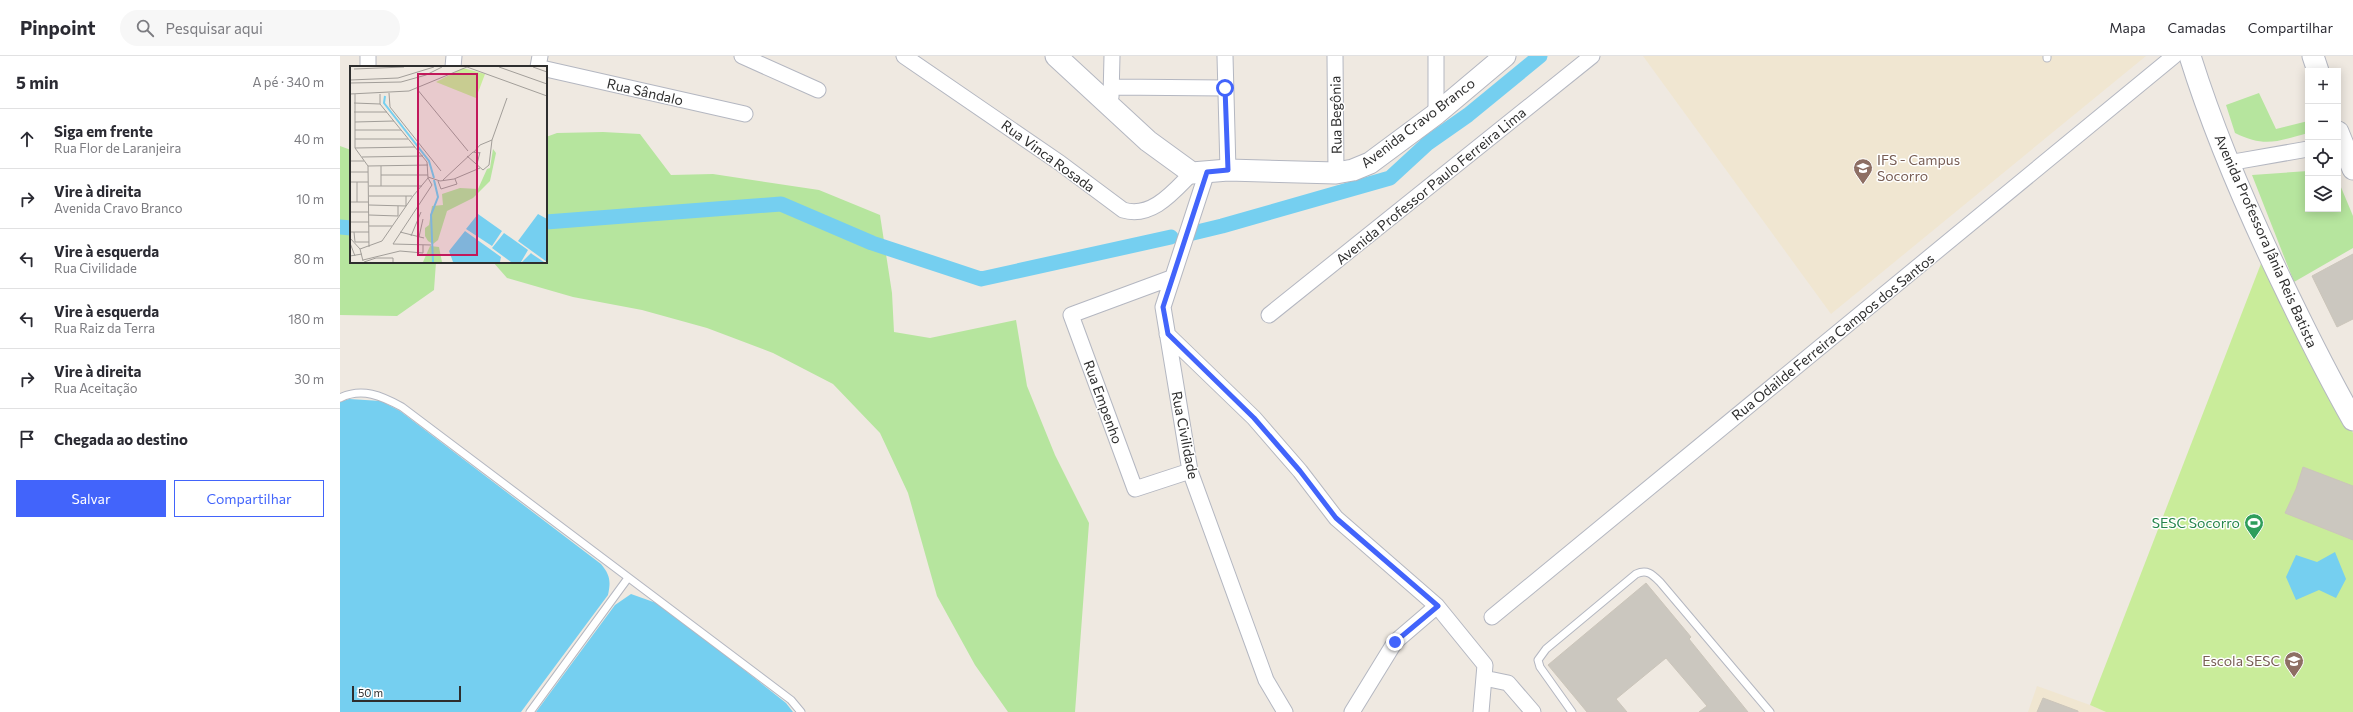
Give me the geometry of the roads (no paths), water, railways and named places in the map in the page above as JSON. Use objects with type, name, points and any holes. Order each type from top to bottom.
[{"type":"street","points":[[538,66],[540,56]]},
{"type":"street","points":[[742,56],[818,90]]},
{"type":"street","name":"Rua Vinca Rosada","points":[[904,56],[1060,163],[1123,210],[1135,213],[1144,212],[1209,172]]},
{"type":"street","points":[[1056,56],[1110,108],[1148,141],[1209,172],[1225,88],[1225,56]]},
{"type":"street","points":[[1110,108],[1112,56]]},
{"type":"street","name":"Rua Begônia","points":[[1335,56],[1336,173]]},
{"type":"street","points":[[1436,56],[1436,114]]},
{"type":"street","name":"Avenida Cravo Branco","points":[[1209,172],[1336,173],[1353,170],[1370,163],[1436,114],[1505,56]]},
{"type":"street","name":"Avenida Professor Paulo Ferreira Lima","points":[[1269,315],[1592,56]]},
{"type":"street","name":"Rua Odailde Ferreira Campos dos Santos","points":[[1492,617],[2174,56]]},
{"type":"street","name":"Avenida Professora Jânia Reis Batista","points":[[2190,56],[2228,163],[2326,373],[2353,420]]},
{"type":"street","points":[[2312,56],[2317,68]]},
{"type":"street","name":"Rua Sândalo","points":[[547,69],[744,114]]},
{"type":"street","points":[[1112,87],[1225,88]]},
{"type":"street","points":[[2341,144],[2353,169]]},
{"type":"street","points":[[2228,163],[2305,150]]},
{"type":"street","name":"Rua Civilidade","points":[[1209,172],[1171,278],[1163,307],[1190,471],[1266,680],[1285,712]]},
{"type":"street","name":"Rua Empenho","points":[[1171,278],[1071,315],[1135,489],[1190,471]]},
{"type":"street","points":[[1168,334],[1254,418],[1300,471],[1336,518],[1438,606],[1485,665],[1481,712]]},
{"type":"street","points":[[1352,712],[1395,642],[1438,606]]},
{"type":"street","points":[[1484,678],[1508,683],[1533,712]]},
{"type":"lane","points":[[340,398],[359,392],[374,394],[383,396],[402,408],[786,696],[801,712]]},
{"type":"lane","points":[[1572,712],[1540,667],[1538,660],[1546,649],[1636,574],[1643,571],[1650,573],[1660,582],[1770,712]]},
{"type":"lane","points":[[530,712],[628,578]]},
{"type":"water","points":[[349,399],[381,401],[400,411],[601,564],[608,575],[608,595],[521,712],[340,712],[340,402]]},
{"type":"water","points":[[2335,552],[2346,579],[2336,598],[2319,590],[2296,600],[2286,577],[2296,555],[2317,562]]},
{"type":"water","points":[[631,594],[662,605],[786,703],[793,712],[536,712],[615,605]]},
{"type":"waterway","points":[[1193,233],[1390,178],[1428,143],[1468,115],[1540,56]]},
{"type":"waterway","points":[[547,222],[781,204],[872,243],[981,279],[1171,237]]},
{"type":"waterway","points":[[340,227],[350,228]]},
{"type":"place","name":"IFS - Campus Socorro","points":[[1863,185]]},
{"type":"place","name":"SESC Socorro","points":[[2254,540]]},
{"type":"place","name":"Escola SESC","points":[[2294,678]]}]
